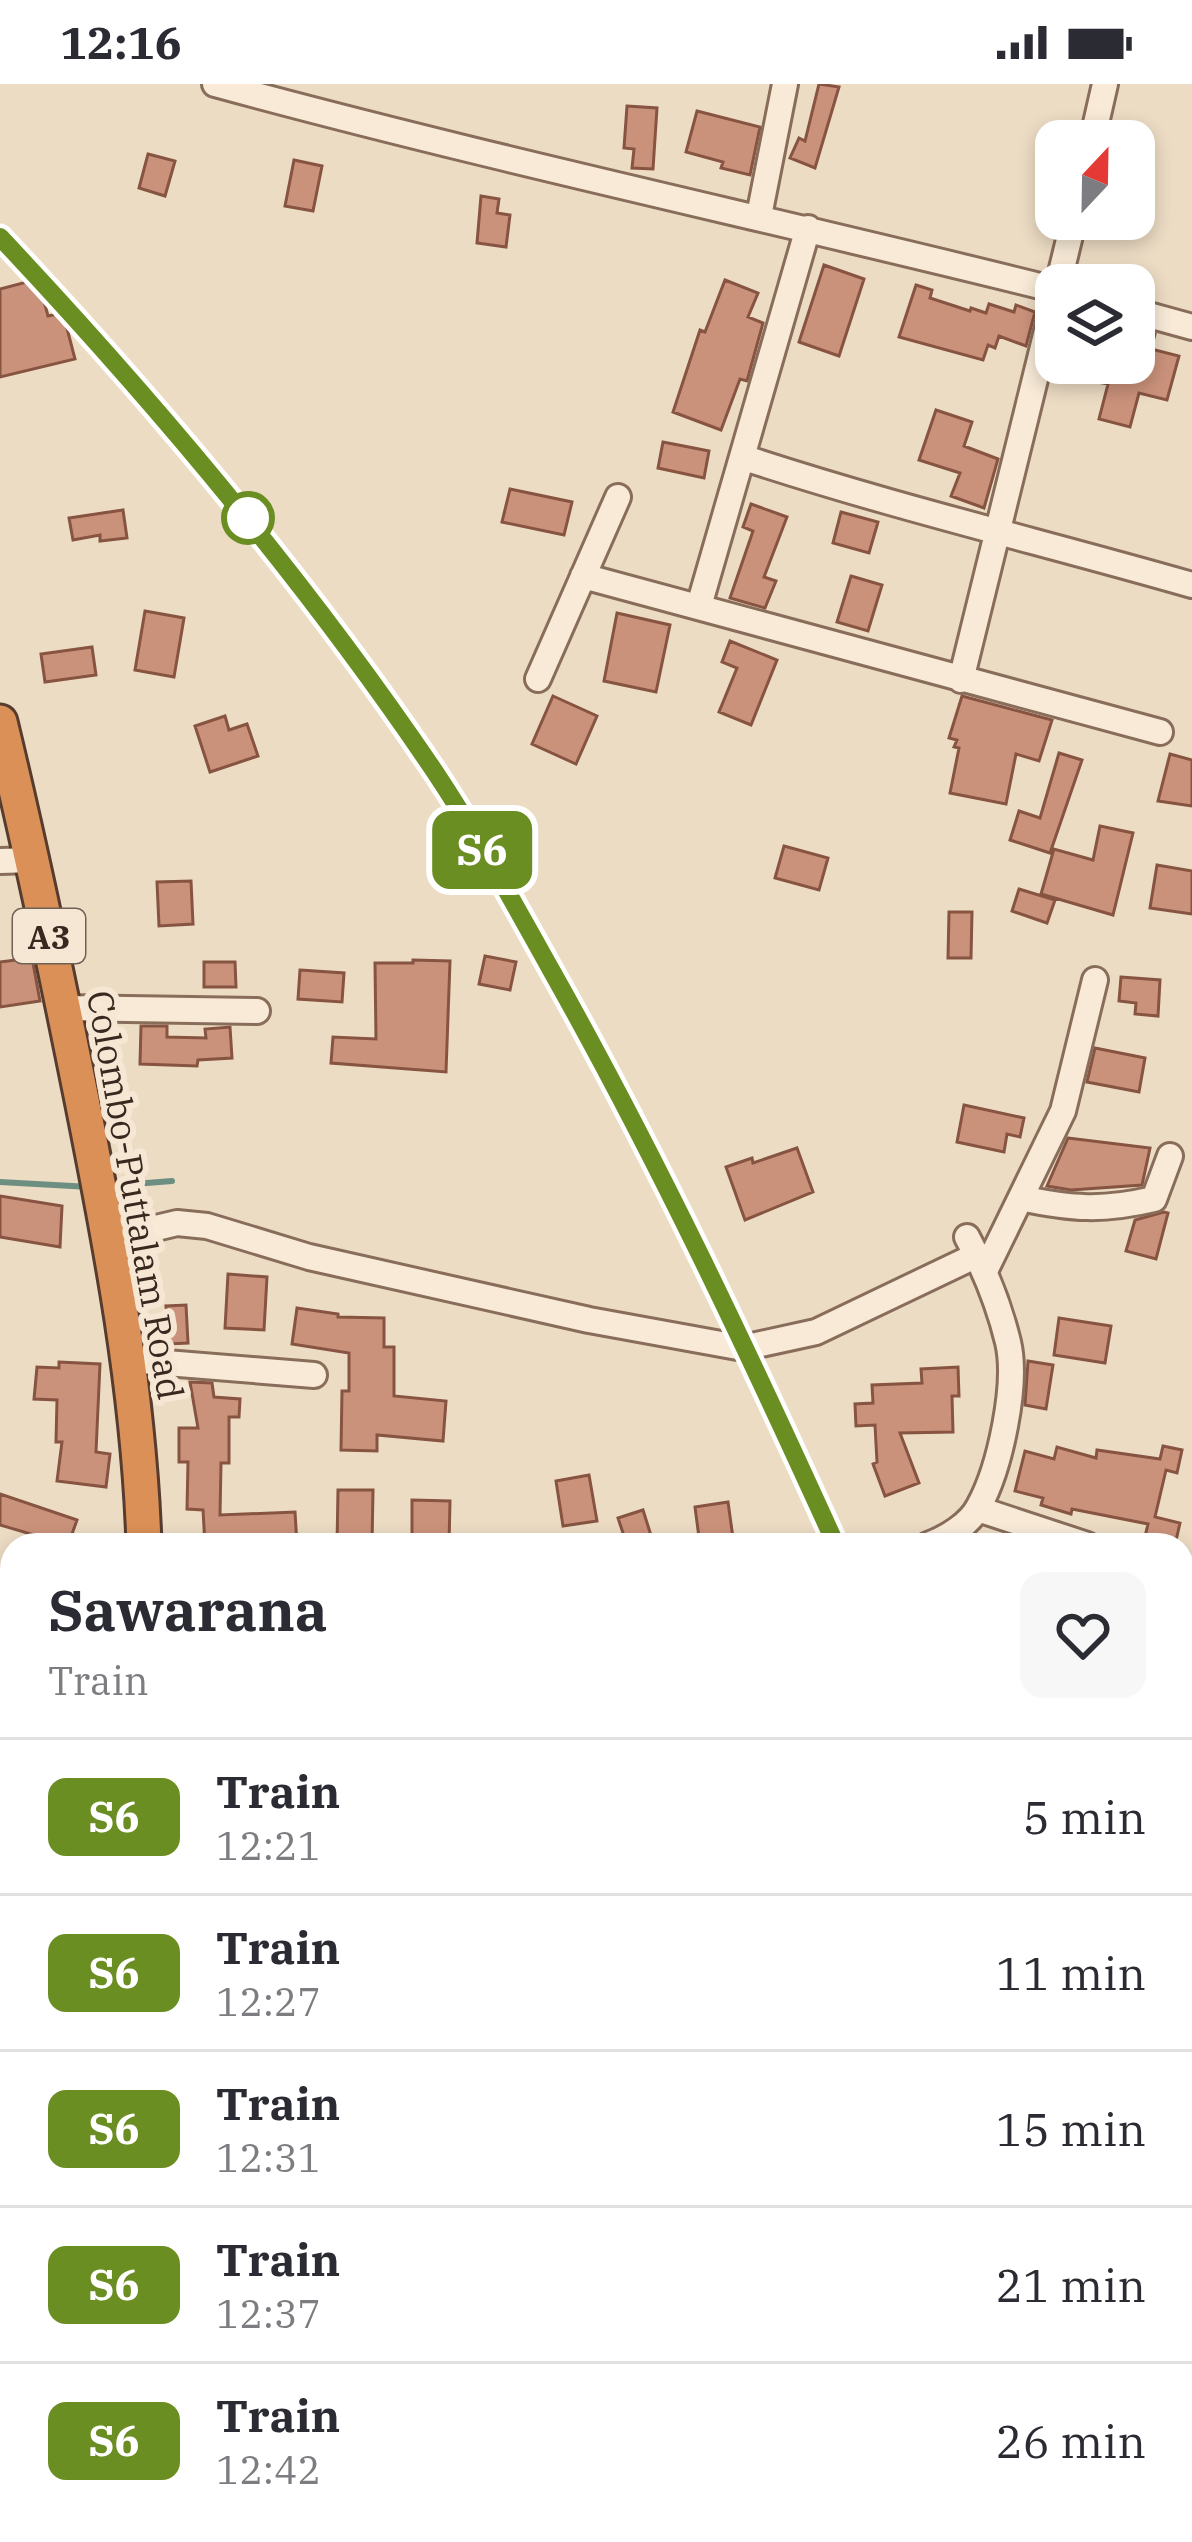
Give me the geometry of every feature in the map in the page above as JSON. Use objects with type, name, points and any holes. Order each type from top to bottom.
[{"type":"highway","name":"Colombo-Puttalam Road","points":[[0,722],[16,861],[63,1008],[110,1239],[141,1452],[144,1533]]},
{"type":"street","points":[[215,84],[409,137],[1035,285]]},
{"type":"street","points":[[759,216],[785,84]]},
{"type":"street","points":[[1097,120],[1105,84]]},
{"type":"street","points":[[699,606],[808,228]]},
{"type":"street","points":[[1155,317],[1192,327]]},
{"type":"street","points":[[961,680],[1035,379]]},
{"type":"street","points":[[742,457],[866,498],[1192,585]]},
{"type":"street","points":[[538,679],[617,497]]},
{"type":"street","points":[[584,576],[1160,732]]},
{"type":"street","points":[[110,1239],[177,1223],[207,1226],[309,1257],[589,1320],[743,1348],[816,1332],[977,1254],[1021,1198],[1063,1111],[1095,980]]},
{"type":"street","points":[[63,1008],[256,1010]]},
{"type":"street","points":[[1021,1198],[1066,1208],[1111,1209],[1154,1199],[1170,1156]]},
{"type":"street","points":[[952,1533],[978,1509],[1010,1411],[1010,1346],[977,1254]]},
{"type":"street","points":[[129,1360],[314,1375]]},
{"type":"street","points":[[978,1509],[1051,1533]]},
{"type":"building","points":[[819,84],[839,87],[815,168],[790,158],[799,138],[805,141]]},
{"type":"building","points":[[627,106],[657,108],[653,169],[632,168],[634,149],[624,148]]},
{"type":"building","points":[[697,111],[760,127],[750,175],[686,152]]},
{"type":"building","points":[[148,154],[175,161],[165,196],[139,188]]},
{"type":"building","points":[[294,160],[322,166],[313,211],[285,206]]},
{"type":"building","points":[[481,196],[499,199],[497,213],[510,215],[506,247],[477,243]]},
{"type":"building","points":[[824,265],[864,279],[839,356],[799,342]]},
{"type":"building","points":[[38,279],[48,316],[63,313],[75,359],[0,377],[0,289]]},
{"type":"building","points":[[725,280],[758,293],[748,317],[763,323],[747,381],[740,379],[721,430],[673,412],[700,330],[705,332]]},
{"type":"building","points":[[916,285],[932,290],[930,298],[970,311],[986,313],[989,304],[1014,312],[1016,305],[1035,312],[1026,346],[999,336],[995,348],[988,345],[983,360],[899,337]]},
{"type":"building","points":[[1155,350],[1179,356],[1167,400],[1139,393],[1130,427],[1099,419],[1108,384],[1155,384]]},
{"type":"building","points":[[936,410],[972,422],[964,446],[998,459],[984,508],[951,496],[960,473],[919,460]]},
{"type":"building","points":[[663,442],[709,451],[704,478],[658,468]]},
{"type":"building","points":[[510,489],[572,502],[564,535],[502,522]]},
{"type":"building","points":[[751,504],[787,517],[764,577],[776,581],[765,608],[730,598],[753,531],[743,527]]},
{"type":"building","points":[[123,510],[127,538],[100,541],[100,535],[73,540],[69,518]]},
{"type":"building","points":[[841,512],[878,522],[869,553],[833,543]]},
{"type":"building","points":[[851,576],[882,585],[868,631],[837,622]]},
{"type":"building","points":[[145,611],[184,618],[174,677],[135,670]]},
{"type":"building","points":[[617,613],[670,625],[656,692],[604,681]]},
{"type":"building","points":[[730,641],[777,660],[751,725],[719,712],[737,668],[722,662]]},
{"type":"building","points":[[92,647],[96,675],[45,682],[41,654]]},
{"type":"building","points":[[553,696],[597,716],[576,764],[532,744]]},
{"type":"building","points":[[962,696],[1052,720],[1039,761],[1016,754],[1006,804],[950,793],[959,748],[954,747],[957,740],[949,738]]},
{"type":"building","points":[[225,716],[229,730],[247,724],[258,756],[210,772],[195,726]]},
{"type":"building","points":[[1059,753],[1082,760],[1050,853],[1010,840],[1019,811],[1040,818]]},
{"type":"building","points":[[1170,754],[1192,760],[1192,806],[1158,801]]},
{"type":"building","points":[[1100,826],[1133,833],[1113,915],[1041,894],[1054,849],[1093,860]]},
{"type":"building","points":[[784,846],[828,858],[819,890],[775,878]]},
{"type":"building","points":[[1157,865],[1192,871],[1192,914],[1150,908]]},
{"type":"building","points":[[191,881],[193,924],[159,926],[157,882]]},
{"type":"building","points":[[1019,889],[1055,900],[1047,923],[1012,911]]},
{"type":"building","points":[[949,912],[972,912],[971,958],[948,958]]},
{"type":"building","points":[[485,956],[516,962],[510,990],[479,984]]},
{"type":"building","points":[[32,958],[40,1001],[0,1007],[0,962]]},
{"type":"building","points":[[450,961],[446,1072],[331,1063],[333,1037],[376,1039],[375,963]]},
{"type":"building","points":[[204,962],[235,962],[236,987],[204,987]]},
{"type":"building","points":[[300,970],[344,973],[342,1002],[298,999]]},
{"type":"building","points":[[1121,977],[1160,980],[1158,1016],[1135,1014],[1136,1003],[1119,1001]]},
{"type":"building","points":[[141,1026],[167,1026],[167,1037],[206,1038],[205,1029],[230,1027],[232,1058],[198,1060],[197,1066],[140,1064]]},
{"type":"building","points":[[1095,1048],[1145,1058],[1139,1092],[1087,1082]]},
{"type":"building","points":[[964,1105],[1024,1118],[1020,1137],[1007,1134],[1004,1152],[957,1142]]},
{"type":"building","points":[[1068,1138],[1150,1148],[1142,1185],[1071,1190],[1047,1186]]},
{"type":"building","points":[[797,1148],[813,1192],[745,1220],[726,1167]]},
{"type":"building","points":[[0,1196],[62,1206],[60,1247],[0,1237]]},
{"type":"building","points":[[1168,1213],[1156,1259],[1126,1251],[1135,1220]]},
{"type":"building","points":[[228,1274],[267,1277],[264,1330],[225,1328]]},
{"type":"building","points":[[186,1305],[188,1343],[168,1344],[166,1306]]},
{"type":"building","points":[[297,1308],[338,1317],[384,1318],[384,1347],[394,1347],[394,1396],[446,1401],[443,1441],[377,1435],[377,1451],[341,1450],[342,1391],[349,1391],[349,1353],[292,1344]]},
{"type":"building","points":[[1059,1318],[1111,1326],[1105,1363],[1054,1355]]},
{"type":"building","points":[[1028,1361],[1053,1365],[1046,1409],[1025,1405]]},
{"type":"building","points":[[59,1362],[100,1364],[96,1452],[110,1454],[106,1487],[57,1481],[62,1442],[56,1442],[57,1400],[34,1399],[37,1367],[59,1368]]},
{"type":"building","points":[[958,1367],[959,1396],[952,1396],[953,1432],[900,1433],[919,1483],[885,1496],[873,1464],[877,1462],[875,1425],[856,1426],[855,1404],[873,1403],[872,1385],[922,1383],[921,1369]]},
{"type":"building","points":[[190,1382],[212,1383],[214,1397],[240,1399],[239,1417],[229,1417],[229,1463],[221,1463],[220,1515],[295,1512],[296,1533],[204,1533],[203,1510],[187,1509],[188,1462],[179,1462],[179,1428],[198,1428]]},
{"type":"building","points":[[1163,1446],[1182,1450],[1177,1473],[1166,1470],[1155,1517],[1180,1523],[1178,1533],[1146,1533],[1148,1524],[1072,1509],[1071,1514],[1041,1505],[1043,1498],[1015,1491],[1025,1451],[1054,1459],[1057,1447],[1096,1458],[1097,1450],[1160,1459]]},
{"type":"building","points":[[589,1475],[597,1521],[563,1526],[556,1481]]},
{"type":"building","points":[[338,1490],[373,1490],[372,1533],[337,1533]]},
{"type":"building","points":[[0,1494],[77,1520],[72,1533],[27,1533],[0,1525]]},
{"type":"building","points":[[412,1500],[450,1501],[449,1533],[412,1533]]},
{"type":"building","points":[[728,1502],[732,1533],[698,1533],[695,1507]]},
{"type":"building","points":[[643,1510],[650,1533],[623,1533],[618,1518]]},
{"type":"waterway","points":[[109,1186],[172,1181]]},
{"type":"waterway","points":[[0,1182],[90,1187]]},
{"type":"railway","points":[[0,237],[229,496],[335,631],[435,772],[549,958],[601,1054],[830,1533]]},
{"type":"train","name":"S6","points":[[0,237],[233,499],[338,634],[436,775],[612,1077],[679,1208],[830,1533]]}]
